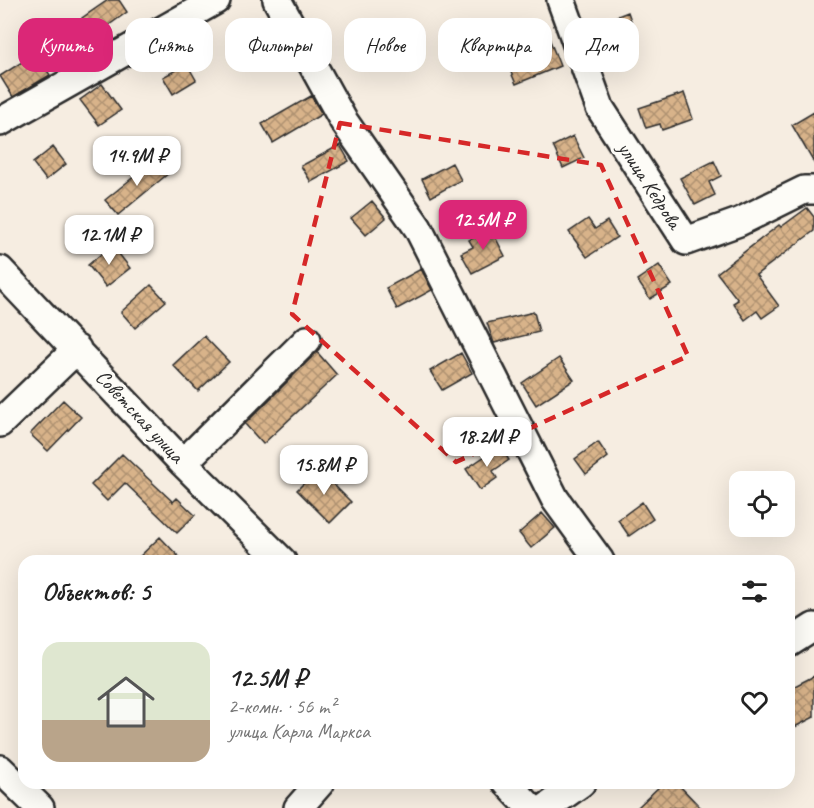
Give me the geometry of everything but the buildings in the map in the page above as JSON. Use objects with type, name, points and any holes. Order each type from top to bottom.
[{"type":"street","points":[[0,122],[216,0]]},
{"type":"street","points":[[277,0],[343,120],[418,228],[555,499],[596,555]]},
{"type":"street","name":"улица Кедрова","points":[[561,0],[600,108],[686,242],[739,222],[804,190],[814,190]]},
{"type":"street","name":"Советская улица","points":[[0,270],[43,318],[77,349],[183,463],[276,555]]},
{"type":"street","points":[[183,463],[307,340]]},
{"type":"street","points":[[0,423],[77,349]]},
{"type":"street","points":[[795,639],[814,627]]},
{"type":"street","points":[[0,769],[18,783]]},
{"type":"street","points":[[298,808],[315,789]]},
{"type":"street","points":[[513,789],[531,808]]},
{"type":"street","points":[[546,808],[573,789]]},
{"type":"highlighted area","points":[[340,123],[601,165],[688,356],[456,462],[292,314]]}]
